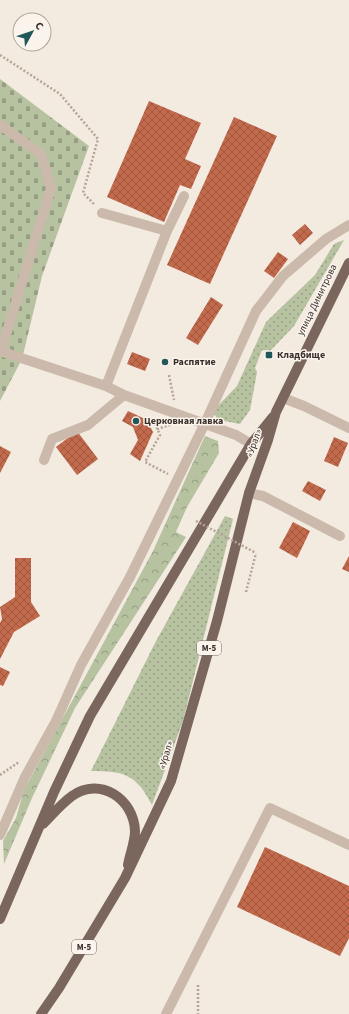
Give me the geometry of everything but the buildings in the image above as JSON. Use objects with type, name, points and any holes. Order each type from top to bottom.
[{"type":"main road","name":"улица Димитрова","points":[[276,412],[349,263]]},
{"type":"main road","name":"«Урал»","points":[[0,919],[54,792],[90,716],[251,444],[276,412]]},
{"type":"main road","name":"«Урал»","points":[[41,1014],[59,988],[125,878],[171,781],[217,621],[249,493],[268,440],[276,412]]},
{"type":"main road","name":"М-5","points":[[39,828],[73,796],[93,788],[111,791],[124,803],[132,818],[135,832],[125,878]]},
{"type":"street","points":[[0,125],[41,154],[51,188],[0,351],[106,386],[124,395],[236,435],[251,444]]},
{"type":"street","points":[[106,386],[167,231],[184,196]]},
{"type":"street","points":[[102,213],[167,231]]},
{"type":"street","points":[[0,835],[25,777],[56,721],[81,665],[130,577],[205,423],[256,311],[283,276],[326,239],[349,225]]},
{"type":"street","points":[[44,460],[52,439],[88,425],[124,395]]},
{"type":"street","points":[[282,398],[304,406],[349,428]]},
{"type":"street","points":[[249,493],[263,496],[340,536]]},
{"type":"street","points":[[166,1014],[270,808],[349,845]]},
{"type":"path","points":[[0,55],[60,94],[98,139],[83,193],[102,213]]},
{"type":"path","points":[[169,375],[177,413]]},
{"type":"path","points":[[148,418],[154,421],[160,435],[145,462],[162,472]]},
{"type":"path","points":[[196,521],[256,553],[246,592]]},
{"type":"path","points":[[198,985],[198,1014]]},
{"type":"green space","points":[[0,79],[89,146],[42,276],[22,359],[0,401]]},
{"type":"green space","points":[[344,240],[294,326],[270,351],[262,350],[255,368],[257,372],[250,410],[240,424],[219,420],[212,412],[237,386],[266,322],[315,275],[334,244]]},
{"type":"green space","points":[[205,436],[218,441],[219,453],[187,507],[176,532],[186,537],[75,708],[32,798],[4,864],[3,841],[16,818],[24,790],[153,551]]},
{"type":"green space","points":[[225,516],[233,519],[183,721],[152,805],[140,787],[128,776],[112,772],[91,771],[155,643]]},
{"type":"place","name":"Кладбище","points":[[269,355]]},
{"type":"place","name":"Распятие","points":[[165,362]]},
{"type":"place","name":"Церковная лавка","points":[[136,421]]}]
